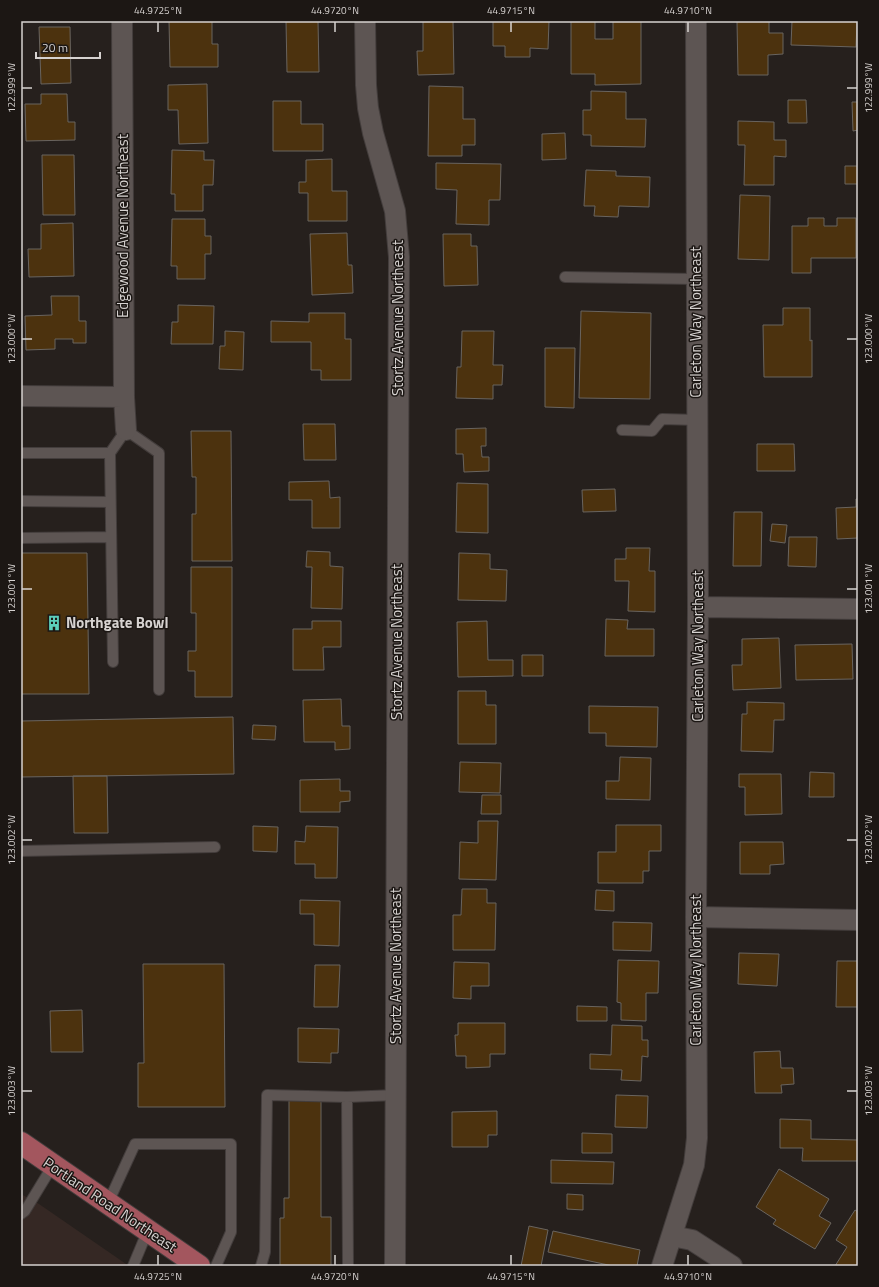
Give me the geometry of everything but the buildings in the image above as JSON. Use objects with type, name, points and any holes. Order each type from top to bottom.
[{"type":"main road","name":"Portland Road Northeast","points":[[21,1143],[199,1266]]},
{"type":"street","name":"Edgewood Avenue Northeast","points":[[122,21],[124,397],[126,430]]},
{"type":"street","name":"Stortz Avenue Northeast","points":[[365,21],[366,85],[368,108],[373,133],[395,211],[399,257],[395,1266]]},
{"type":"street","name":"Carleton Way Northeast","points":[[662,1266],[694,1165],[697,1138],[696,917],[698,607],[696,21]]},
{"type":"street","points":[[21,396],[124,397]]},
{"type":"street","points":[[698,607],[858,609]]},
{"type":"street","points":[[696,917],[858,920]]},
{"type":"street","points":[[672,1236],[692,1240],[732,1266]]},
{"type":"lane","points":[[565,277],[696,279]]},
{"type":"lane","points":[[622,430],[652,431],[662,419],[697,420]]},
{"type":"lane","points":[[113,662],[110,454],[126,430],[159,454],[159,690]]},
{"type":"lane","points":[[21,453],[110,454]]},
{"type":"lane","points":[[21,501],[110,502]]},
{"type":"lane","points":[[21,538],[111,537]]},
{"type":"lane","points":[[21,851],[215,847]]},
{"type":"lane","points":[[261,1266],[265,1252],[267,1095],[347,1097],[396,1095]]},
{"type":"lane","points":[[347,1097],[348,1266]]},
{"type":"lane","points":[[108,1203],[135,1144],[231,1144],[231,1232],[216,1266]]},
{"type":"lane","points":[[21,1214],[25,1211],[52,1165]]},
{"type":"lane","points":[[135,1264],[148,1230]]},
{"type":"shaded area","points":[[21,1194],[39,1204],[129,1266],[21,1266]]},
{"type":"place","name":"Northgate Bowl","points":[[54,623]]}]
